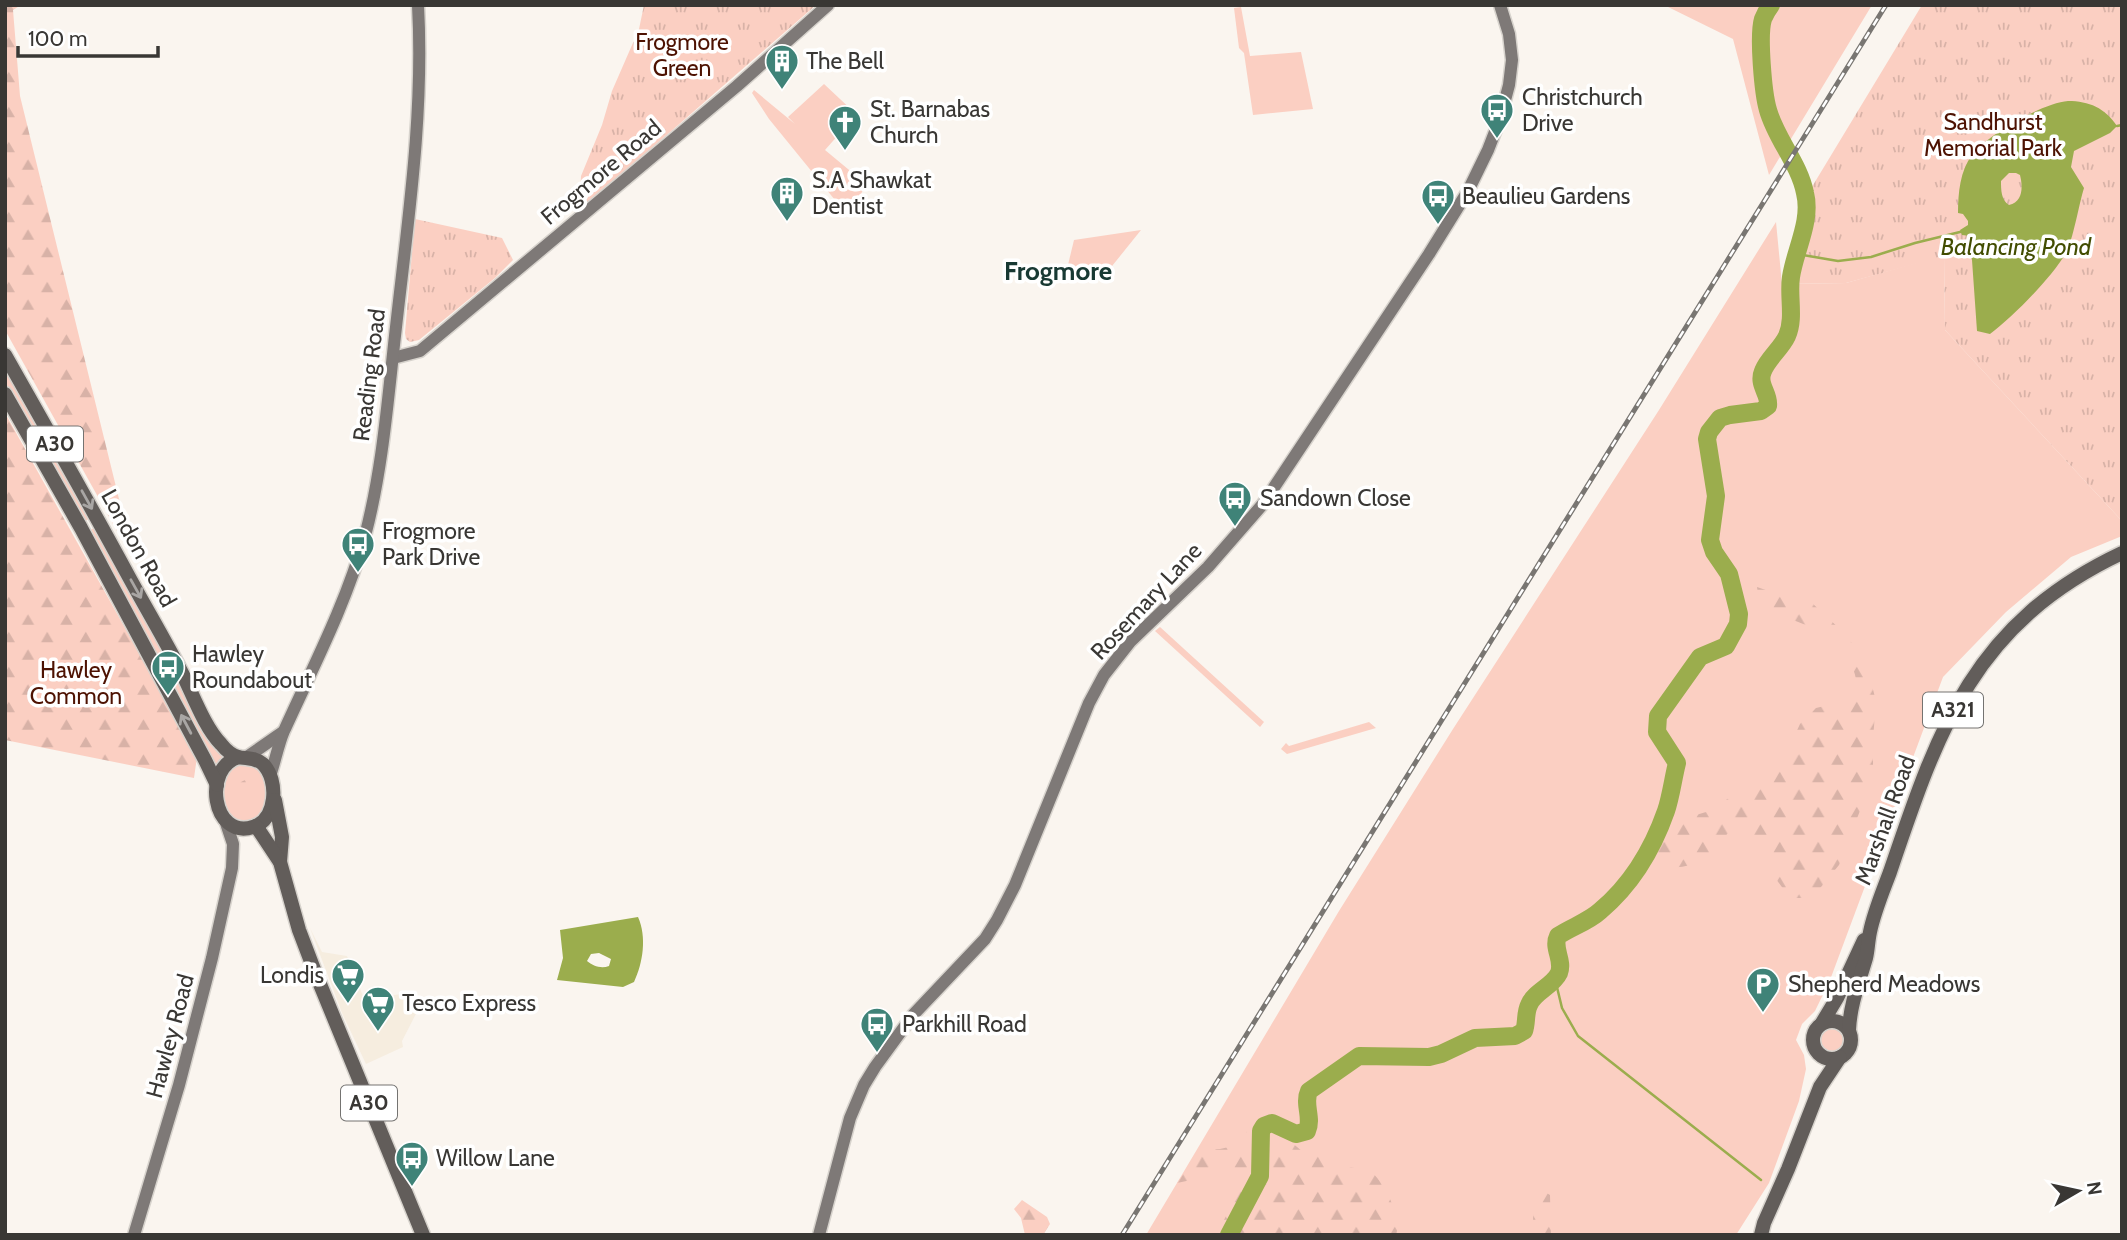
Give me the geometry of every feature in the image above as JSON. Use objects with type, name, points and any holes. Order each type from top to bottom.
[{"type":"main road","name":"London Road","points":[[5,355],[219,743],[243,757]]},
{"type":"main road","name":"London Road","points":[[5,394],[106,574],[216,785]]},
{"type":"main road","name":"Marshall Road","points":[[1822,1023],[1870,930],[1927,765],[1951,714],[1971,680],[1998,645],[2042,602],[2070,581],[2122,553]]},
{"type":"main road","name":"A30","points":[[243,757],[262,764],[270,776],[282,837],[280,862],[299,930],[423,1235]]},
{"type":"main road","points":[[216,785],[220,771],[226,764],[243,757]]},
{"type":"main road","name":"A30","points":[[216,785],[219,807],[226,820]]},
{"type":"main road","points":[[226,820],[234,826],[250,827],[269,814],[274,796]]},
{"type":"main road","name":"A30","points":[[250,827],[280,862]]},
{"type":"main road","name":"Marshall Road","points":[[1849,1030],[1851,1009],[1867,954],[1870,930]]},
{"type":"main road","points":[[1822,1023],[1838,1021],[1849,1030]]},
{"type":"main road","name":"A321","points":[[1820,1087],[1814,1035],[1822,1023]]},
{"type":"main road","name":"A321","points":[[1752,1235],[1763,1229],[1820,1087],[1850,1046],[1849,1030]]},
{"type":"main road","points":[[1818,1052],[1826,1058],[1840,1057]]},
{"type":"street","name":"Reading Road","points":[[270,776],[283,733],[339,610],[365,537],[374,496],[393,358],[419,94],[418,5]]},
{"type":"street","name":"Frogmore Road","points":[[393,358],[421,351],[737,86],[828,5]]},
{"type":"street","name":"Rosemary Lane","points":[[819,1235],[850,1118],[864,1085],[913,1015],[985,939],[998,920],[1015,886],[1085,714],[1104,675],[1130,642],[1208,566],[1263,504],[1472,185],[1492,139],[1509,85],[1512,60],[1509,34],[1500,5]]},
{"type":"street","name":"Reading Road","points":[[243,757],[283,733]]},
{"type":"street","name":"Hawley Road","points":[[134,1235],[179,1085],[232,868],[233,845],[226,820]]},
{"type":"street","name":"Hawley Road","points":[[233,845],[250,827]]},
{"type":"shaded area","points":[[310,928],[322,952],[347,956],[365,1001],[401,994],[420,1006],[402,1041],[403,1047],[366,1064],[342,1013]]},
{"type":"green space","points":[[5,5],[21,5],[13,10],[20,96],[120,503],[117,531],[5,330]]},
{"type":"green space","name":"Frogmore Green","points":[[644,5],[816,5],[584,207],[580,195],[581,176],[602,125],[612,91],[639,29]]},
{"type":"green space","points":[[1664,5],[1872,5],[1769,175],[1733,39]]},
{"type":"green space","name":"Sandhurst Memorial Park","points":[[1922,5],[2122,5],[2122,521],[1945,330],[1944,256],[1846,283],[1782,284],[1809,215],[1804,200]]},
{"type":"green space","points":[[1241,7],[1250,56],[1301,52],[1313,109],[1253,115],[1234,8]]},
{"type":"green space","points":[[824,84],[856,114],[838,130],[840,133],[825,150],[866,184],[856,204],[846,209],[839,205],[769,119],[752,93],[754,90],[795,124],[788,117]]},
{"type":"green space","points":[[415,219],[502,238],[513,260],[419,340],[410,342],[405,333]]},
{"type":"green space","name":"Shepherd Meadows","points":[[1776,222],[1782,284],[1846,283],[1944,255],[1945,330],[2122,521],[2122,536],[2071,557],[2006,612],[1943,677],[1830,980],[1815,1011],[1802,1024],[1796,1040],[1804,1055],[1806,1069],[1799,1101],[1769,1183],[1736,1235],[1146,1235],[1339,911]]},
{"type":"green space","points":[[1141,230],[1104,276],[1067,269],[1074,240]]},
{"type":"green space","points":[[5,366],[90,518],[84,522],[5,385]]},
{"type":"green space","name":"Hawley Common","points":[[5,413],[197,757],[194,778],[5,740]]},
{"type":"green space","points":[[95,527],[173,668],[164,673],[88,532]]},
{"type":"green space","points":[[1757,587],[1812,603],[1843,632],[1865,659],[1876,701],[1873,777],[1839,865],[1812,898],[1790,898],[1773,875],[1765,848],[1748,831],[1728,833],[1702,860],[1687,866],[1665,868],[1654,859],[1635,865],[1656,827],[1706,812],[1726,800],[1786,754],[1800,724],[1816,708],[1850,700],[1858,691],[1847,656],[1837,644],[1809,627],[1760,608]]},
{"type":"green space","points":[[1160,627],[1264,722],[1260,727],[1155,631]]},
{"type":"green space","points":[[175,670],[225,755],[216,765],[165,675]]},
{"type":"green space","points":[[1369,722],[1376,728],[1287,754],[1281,749],[1286,743],[1289,746]]},
{"type":"green space","points":[[238,764],[251,766],[260,772],[267,792],[261,812],[254,818],[244,820],[230,814],[223,794],[229,774]]},
{"type":"green space","points":[[247,779],[251,794],[250,806],[247,807],[238,800],[237,793],[241,782]]},
{"type":"green space","points":[[1833,1025],[1842,1029],[1846,1038],[1842,1047],[1833,1051],[1824,1047],[1820,1038],[1824,1029]]},
{"type":"green space","points":[[1265,1120],[1303,1152],[1331,1155],[1346,1166],[1372,1172],[1385,1187],[1395,1211],[1398,1227],[1396,1235],[1216,1235],[1242,1179],[1233,1171],[1177,1183],[1200,1150],[1242,1144],[1251,1121]]},
{"type":"green space","points":[[1540,1189],[1550,1195],[1551,1235],[1532,1235],[1534,1205]]},
{"type":"green space","points":[[1022,1200],[1047,1217],[1050,1224],[1043,1235],[1025,1235],[1021,1218],[1014,1209]]},
{"type":"water","name":"Balancing Pond","points":[[2068,101],[2090,104],[2107,114],[2117,126],[2110,133],[2074,151],[2071,167],[2084,188],[2071,240],[2060,263],[2010,318],[1990,334],[1977,331],[1969,250],[1974,239],[1962,235],[1960,230],[1968,225],[1968,221],[1963,214],[1958,213],[1962,175],[1972,155],[1990,138],[2031,113]],"holes":[[[2009,173],[2020,175],[2021,193],[2017,201],[2009,205],[2003,198],[2001,181]]]},
{"type":"water","points":[[638,917],[643,950],[634,982],[623,987],[557,980],[563,958],[560,930]],"holes":[[[599,953],[611,959],[609,966],[603,967],[594,966],[587,961],[591,954]]]},
{"type":"waterway","points":[[1229,1235],[1260,1176],[1261,1131],[1264,1126],[1272,1123],[1296,1134],[1307,1131],[1309,1091],[1359,1056],[1429,1057],[1475,1038],[1515,1036],[1524,1031],[1531,1000],[1559,973],[1556,945],[1558,936],[1595,915],[1622,890],[1648,852],[1661,825],[1677,763],[1657,732],[1658,716],[1700,657],[1726,646],[1738,624],[1739,614],[1729,574],[1714,552],[1710,540],[1716,496],[1707,439],[1720,418],[1761,411],[1768,406],[1762,376],[1765,366],[1784,341],[1789,329],[1791,277],[1806,214],[1807,204],[1802,182],[1776,131],[1766,102],[1761,38],[1763,19],[1771,5]]},
{"type":"waterway","points":[[2117,126],[2122,125]]},
{"type":"waterway","points":[[1797,254],[1838,261],[1871,257],[1964,231]]},
{"type":"waterway","points":[[1555,979],[1562,1008],[1578,1036],[1761,1180]]},
{"type":"railway","points":[[1122,1235],[1886,5]]},
{"type":"place","name":"The Bell","points":[[782,91]]},
{"type":"place","name":"Christchurch Drive","points":[[1497,140]]},
{"type":"place","name":"St. Barnabas Church","points":[[845,152]]},
{"type":"place","name":"S.A Shawkat Dentist","points":[[787,223]]},
{"type":"place","name":"Beaulieu Gardens","points":[[1438,226]]},
{"type":"place","name":"Sandown Close","points":[[1235,528]]},
{"type":"place","name":"Frogmore Park Drive","points":[[358,574]]},
{"type":"place","name":"Hawley Roundabout","points":[[168,697]]},
{"type":"place","name":"Londis","points":[[348,1005]]},
{"type":"place","name":"Shepherd Meadows","points":[[1763,1014]]},
{"type":"place","name":"Tesco Express","points":[[378,1033]]},
{"type":"place","name":"Parkhill Road","points":[[877,1054]]},
{"type":"place","name":"Willow Lane","points":[[412,1188]]},
{"type":"district","name":"Frogmore","points":[[1058,271]]}]
